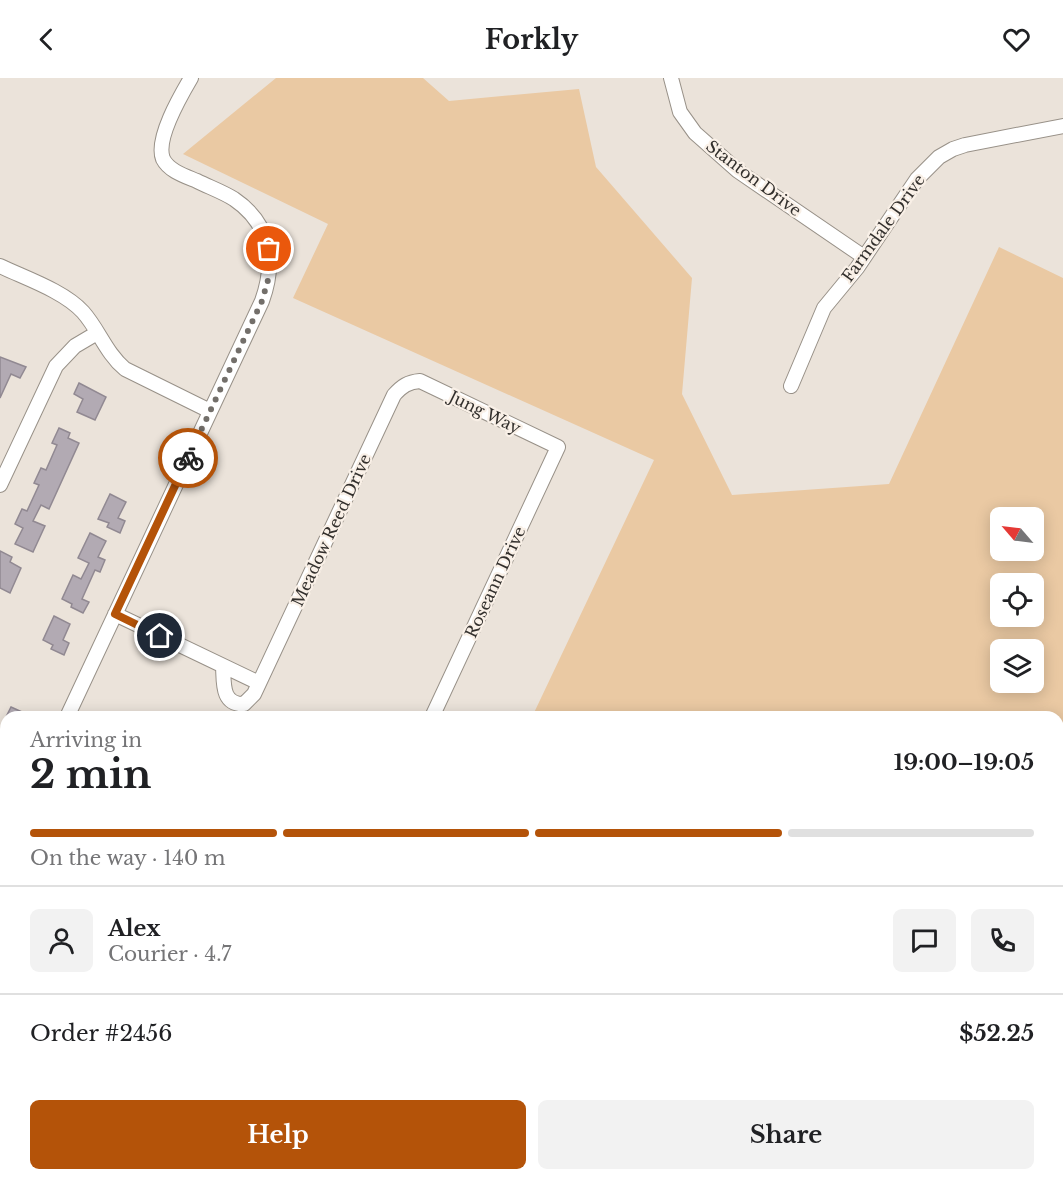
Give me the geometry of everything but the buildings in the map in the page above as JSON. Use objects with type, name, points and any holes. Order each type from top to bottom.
[{"type":"street","points":[[70,711],[262,301],[270,273],[270,260],[264,236],[252,215],[224,193],[176,172],[163,158],[162,140],[191,78]]},
{"type":"street","name":"Stanton Drive","points":[[671,78],[680,112],[710,147],[752,180],[864,257]]},
{"type":"street","name":"Farmdale Drive","points":[[791,386],[824,308],[864,257],[917,179],[939,157],[965,145],[1063,126]]},
{"type":"street","points":[[0,266],[68,300],[83,312],[115,360],[125,369],[210,411]]},
{"type":"street","points":[[0,485],[56,366],[75,346],[97,333]]},
{"type":"street","name":"Jung Way","points":[[410,382],[420,381],[428,384],[558,447]]},
{"type":"street","name":"Meadow Reed Drive","points":[[223,666],[226,696],[237,704],[244,704],[254,694],[394,395],[410,382]]},
{"type":"street","name":"Roseann Drive","points":[[435,711],[558,447]]},
{"type":"street","points":[[115,614],[259,683]]},
{"type":"shaded area","points":[[276,78],[423,78],[449,101],[579,89],[596,167],[692,278],[682,394],[732,495],[889,484],[999,247],[1063,278],[1063,711],[535,711],[654,460],[293,298],[328,224],[183,154]]},
{"type":"way so far","points":[[188,458],[268,286],[269,249]]},
{"type":"route","points":[[160,636],[115,614],[188,458]]}]
